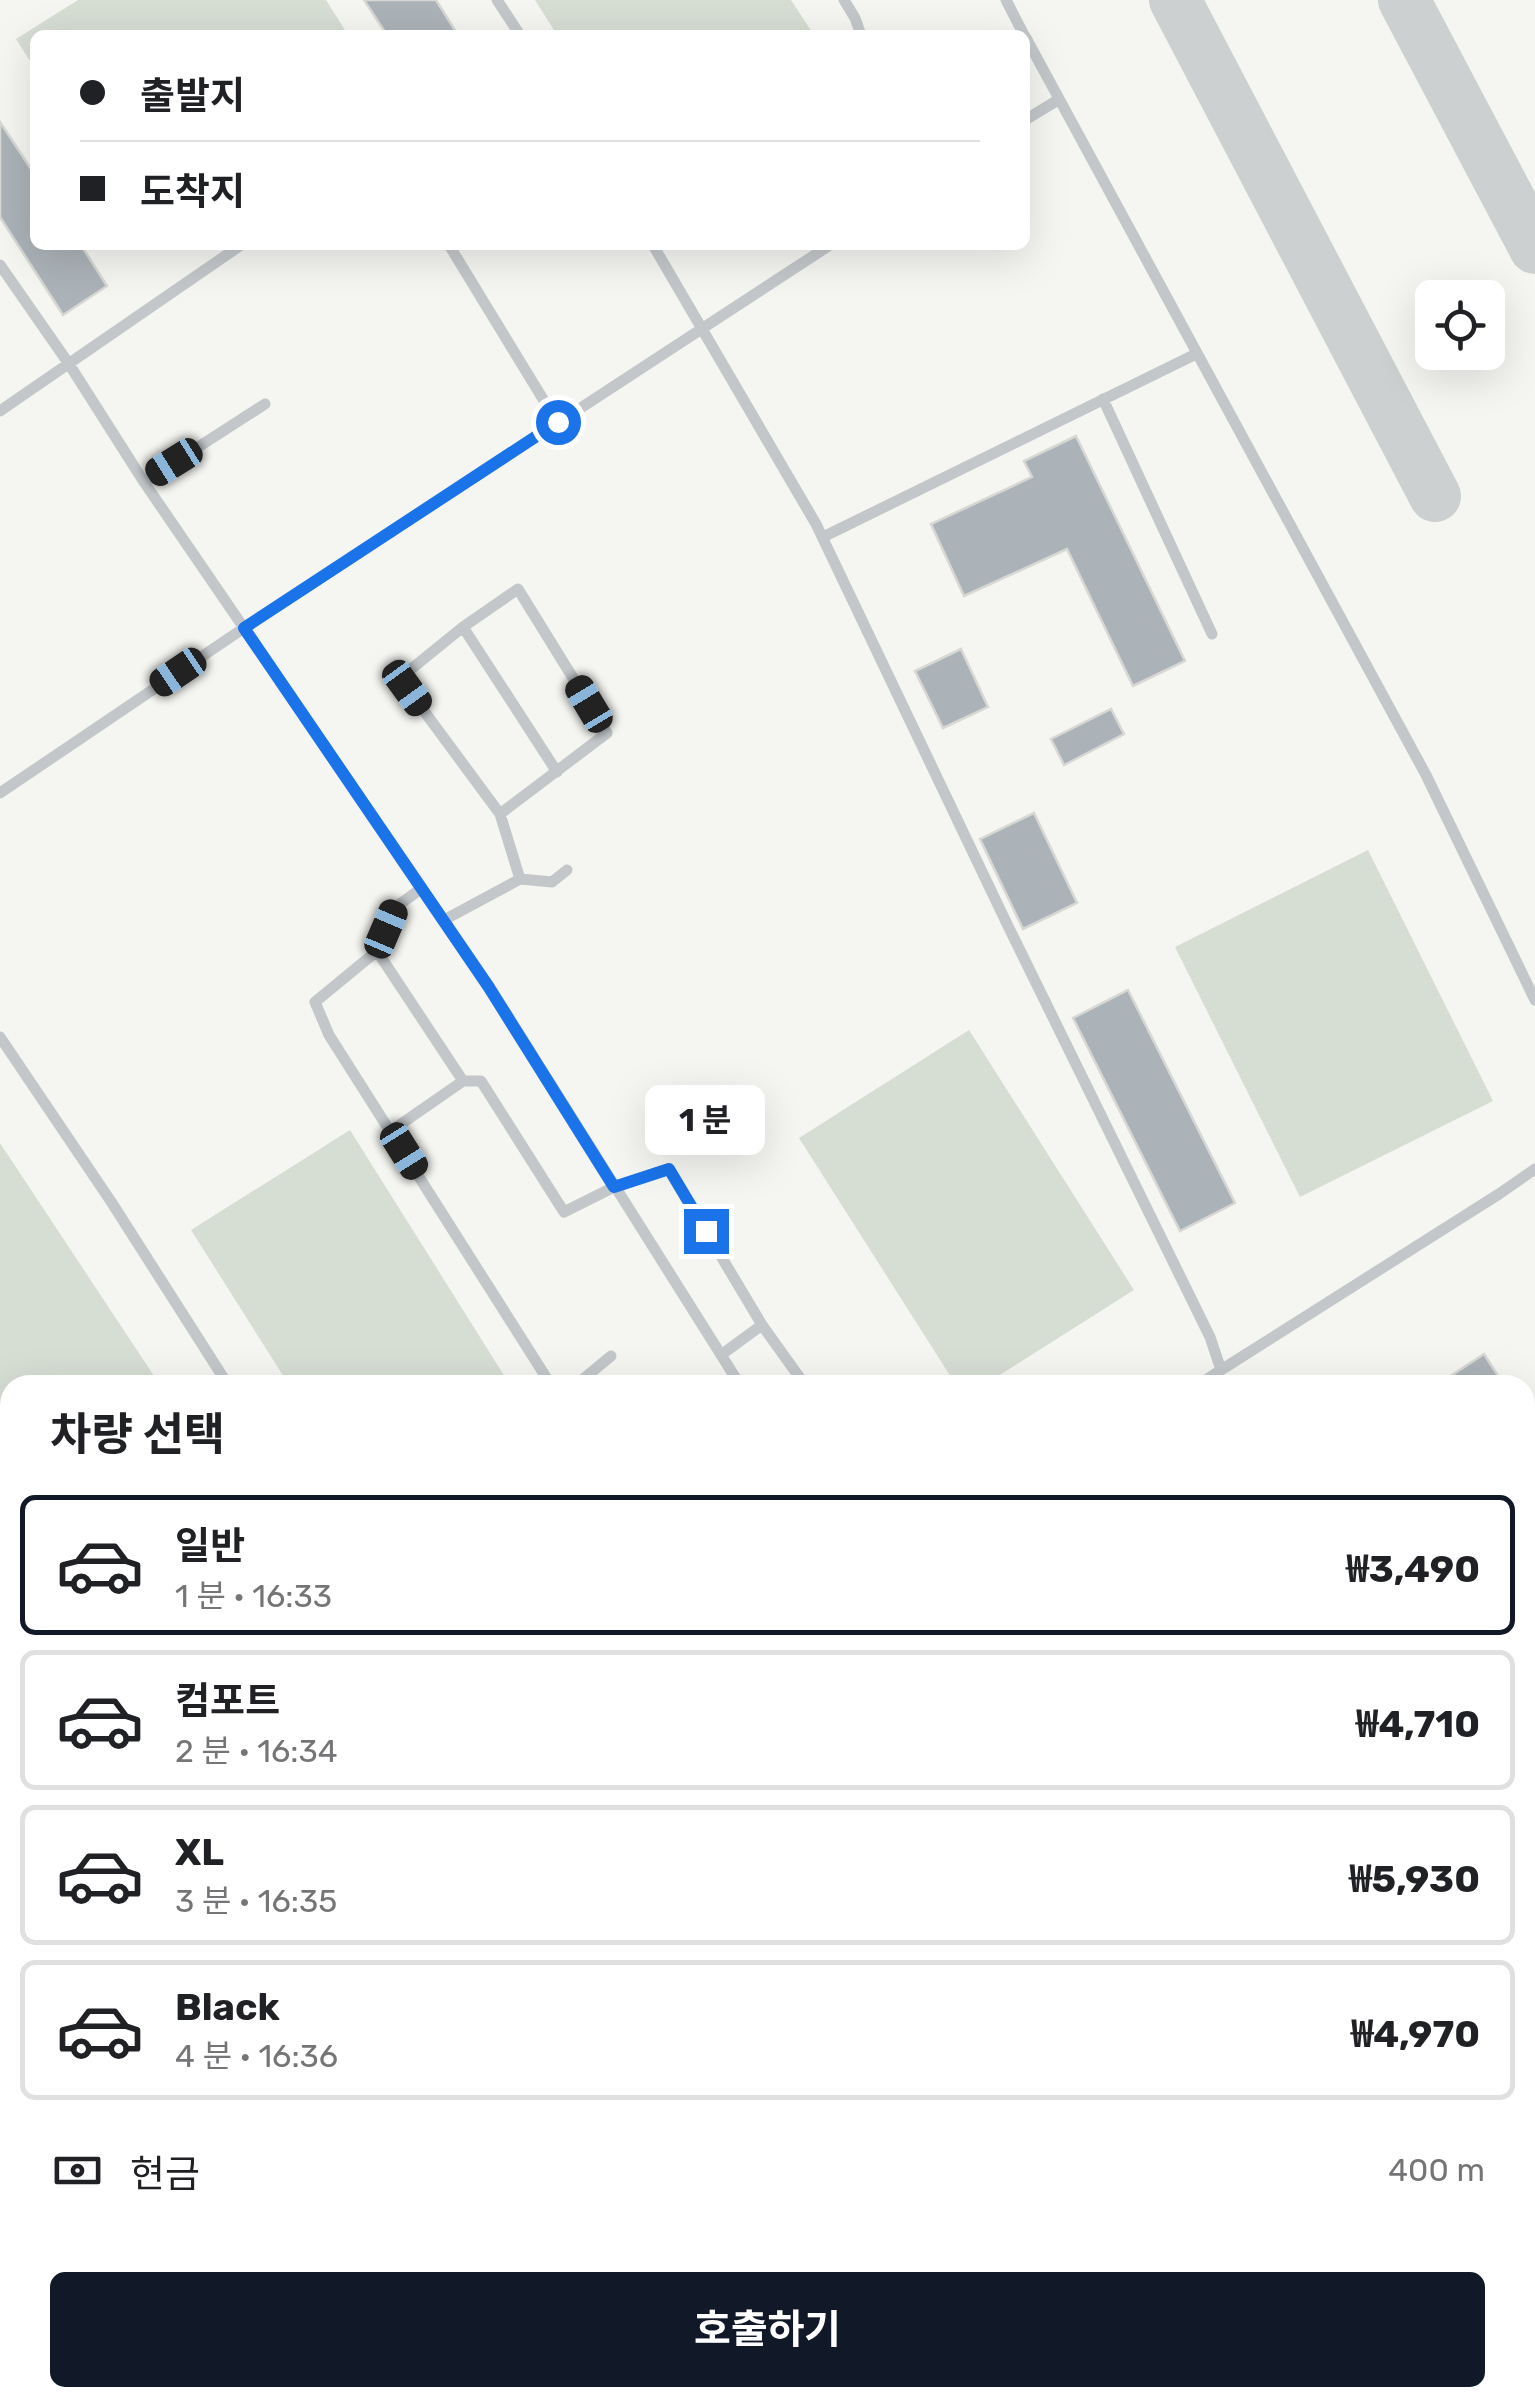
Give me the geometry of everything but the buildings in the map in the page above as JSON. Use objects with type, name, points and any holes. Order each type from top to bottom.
[{"type":"lane","points":[[497,0],[517,30]]},
{"type":"lane","points":[[844,0],[859,30]]},
{"type":"lane","points":[[1006,0],[1022,30]]},
{"type":"lane","points":[[1030,46],[1426,775],[1535,1000]]},
{"type":"lane","points":[[1030,117],[1058,100]]},
{"type":"lane","points":[[0,411],[234,250]]},
{"type":"lane","points":[[452,250],[558,422]]},
{"type":"lane","points":[[656,250],[823,537],[1008,926],[1210,1336],[1221,1370]]},
{"type":"lane","points":[[0,794],[244,628],[822,250]]},
{"type":"lane","points":[[0,265],[488,986],[734,1375]]},
{"type":"lane","points":[[823,537],[1196,354]]},
{"type":"lane","points":[[1103,399],[1212,634]]},
{"type":"lane","points":[[144,482],[265,404]]},
{"type":"lane","points":[[500,814],[607,734],[518,589],[405,674],[407,688],[500,814],[520,879]]},
{"type":"lane","points":[[463,627],[558,772]]},
{"type":"lane","points":[[444,920],[520,879],[552,882],[567,870]]},
{"type":"lane","points":[[422,888],[396,907],[377,951],[315,1002],[329,1035],[546,1375]]},
{"type":"lane","points":[[377,951],[463,1080]]},
{"type":"lane","points":[[0,1038],[222,1375]]},
{"type":"lane","points":[[390,1131],[463,1080],[481,1081],[564,1212],[614,1187],[669,1169],[762,1325],[797,1375]]},
{"type":"lane","points":[[1213,1375],[1535,1169]]},
{"type":"lane","points":[[722,1355],[762,1325]]},
{"type":"lane","points":[[588,1375],[611,1356]]},
{"type":"shaded area","points":[[78,0],[326,0],[345,30],[30,30]]},
{"type":"shaded area","points":[[535,0],[791,0],[811,30],[554,30]]},
{"type":"shaded area","points":[[30,30],[30,61],[16,39]]},
{"type":"shaded area","points":[[1368,850],[1493,1101],[1300,1197],[1175,947]]},
{"type":"shaded area","points":[[969,1030],[1134,1290],[1000,1375],[950,1375],[799,1138]]},
{"type":"shaded area","points":[[350,1130],[504,1375],[283,1375],[191,1230]]},
{"type":"shaded area","points":[[0,1143],[153,1375],[0,1375]]},
{"type":"taxiway","points":[[1175,0],[1435,496]]},
{"type":"taxiway","points":[[1404,0],[1535,248]]},
{"type":"route","points":[[558,422],[244,628],[488,986],[614,1187],[669,1169],[706,1231]]}]
